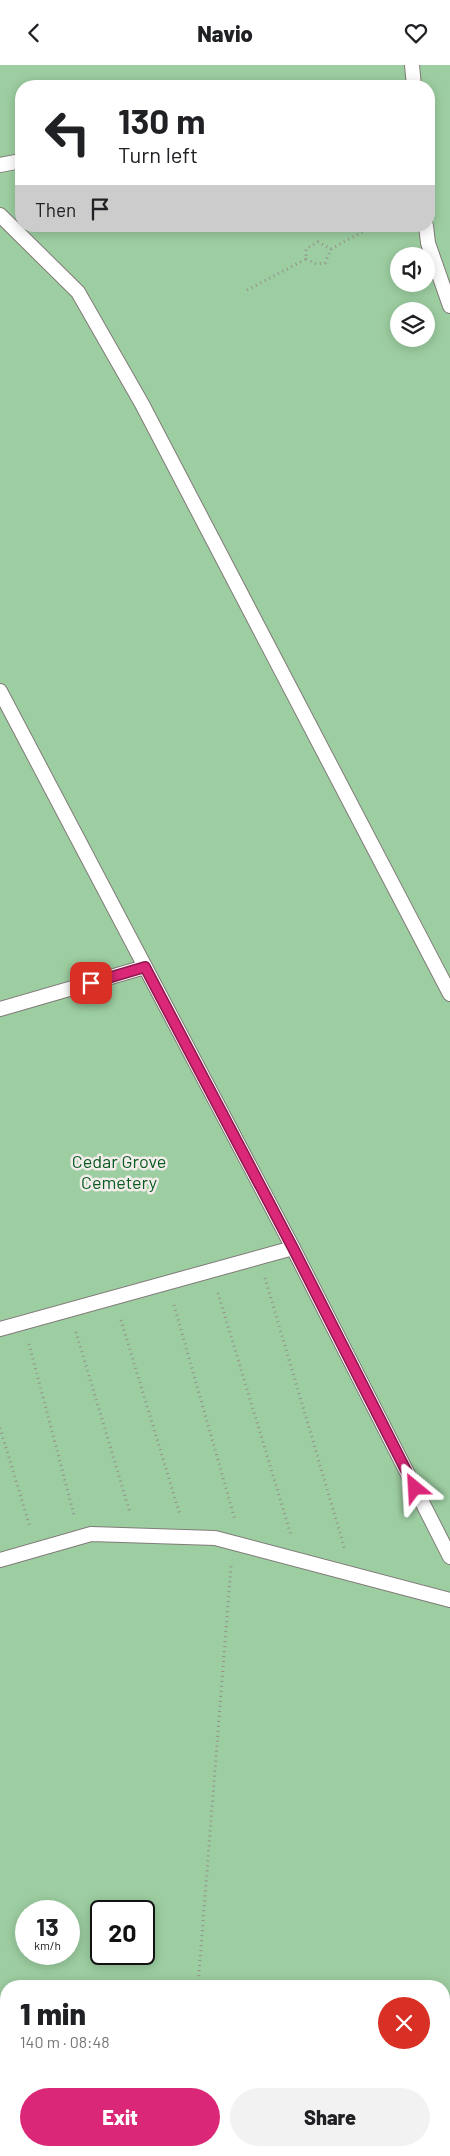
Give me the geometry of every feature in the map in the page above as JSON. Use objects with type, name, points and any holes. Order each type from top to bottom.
[{"type":"lane","points":[[411,80],[412,65]]},
{"type":"lane","points":[[0,165],[15,162]]},
{"type":"lane","points":[[0,215],[15,230]]},
{"type":"lane","points":[[17,232],[78,292],[142,404],[450,994]]},
{"type":"lane","points":[[427,232],[428,243],[450,306]]},
{"type":"lane","points":[[0,691],[293,1248],[450,1557]]},
{"type":"lane","points":[[0,1009],[145,967]]},
{"type":"lane","points":[[0,1329],[293,1248]]},
{"type":"lane","points":[[0,1560],[91,1534],[215,1538],[450,1600]]},
{"type":"path","points":[[306,259],[316,264],[325,263],[331,249],[362,232]]},
{"type":"path","points":[[306,259],[306,249],[318,243],[331,249]]},
{"type":"path","points":[[246,290],[306,259]]},
{"type":"path","points":[[258,1257],[353,1574]]},
{"type":"path","points":[[211,1271],[299,1560]]},
{"type":"path","points":[[167,1283],[237,1544],[199,1980]]},
{"type":"path","points":[[114,1298],[187,1537]]},
{"type":"path","points":[[69,1310],[136,1535]]},
{"type":"path","points":[[24,1322],[80,1537]]},
{"type":"path","points":[[0,1428],[37,1549]]},
{"type":"green space","name":"Cedar Grove Cemetery","points":[[0,65],[450,65],[450,1980],[0,1980]]},
{"type":"route","points":[[91,983],[145,967],[293,1248],[415,1488]]}]
